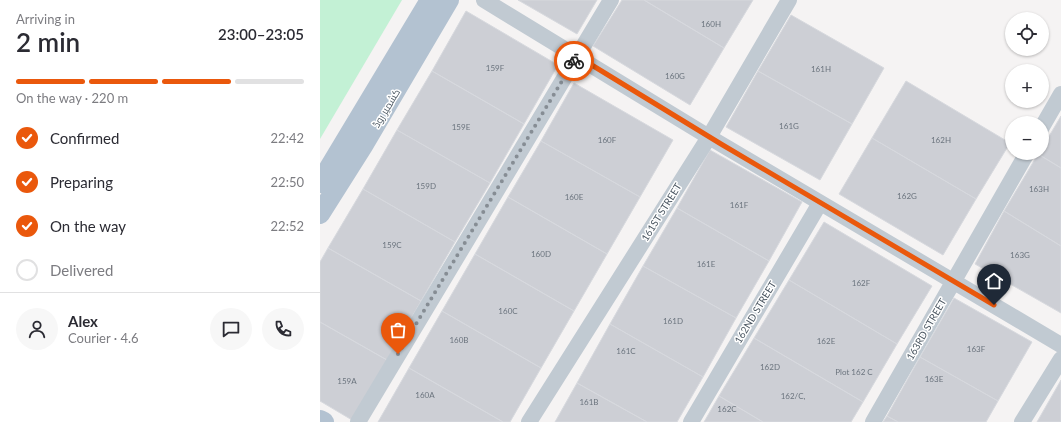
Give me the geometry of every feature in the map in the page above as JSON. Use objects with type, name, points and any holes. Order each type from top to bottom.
[{"type":"main road","name":"کشمیر روڈ","points":[[320,183],[430,0]]},
{"type":"main road","name":"کشمیر روڈ","points":[[320,214],[367,139],[449,0]]},
{"type":"main road","points":[[320,420],[324,422]]},
{"type":"street","points":[[484,0],[709,137],[1061,345]]},
{"type":"street","points":[[358,422],[611,0]]},
{"type":"street","name":"161ST STREET","points":[[529,422],[709,137],[789,0]]},
{"type":"street","points":[[1048,116],[1061,94]]},
{"type":"street","name":"163RD STREET","points":[[873,422],[1023,160]]},
{"type":"street","name":"162ND STREET","points":[[691,422],[820,203]]},
{"type":"street","points":[[1022,422],[1061,359]]},
{"type":"green space","points":[[320,0],[402,0],[320,139]]},
{"type":"building","points":[[518,0],[597,0],[577,34]]},
{"type":"building","points":[[622,0],[644,0],[724,48],[690,105],[593,46]]},
{"type":"building","points":[[644,0],[753,0],[724,48]]},
{"type":"building","points":[[466,11],[558,65],[524,124],[432,71]]},
{"type":"building","points":[[791,15],[884,68],[852,124],[758,71]]},
{"type":"building","points":[[432,71],[524,124],[490,183],[397,130]]},
{"type":"building","points":[[758,71],[852,124],[820,180],[726,127]]},
{"type":"building","points":[[906,81],[1005,140],[1005,151],[976,199],[872,138]]},
{"type":"building","points":[[574,83],[673,140],[640,197],[541,141]]},
{"type":"building","points":[[1061,116],[1061,168],[1048,160],[1049,136]]},
{"type":"building","points":[[397,130],[490,183],[455,242],[363,189]]},
{"type":"building","points":[[872,138],[976,199],[943,255],[839,194]]},
{"type":"building","points":[[541,141],[640,197],[607,254],[508,197]]},
{"type":"building","points":[[710,150],[802,202],[769,261],[677,208]]},
{"type":"building","points":[[1034,160],[1048,160],[1061,168],[1061,246],[1004,211]]},
{"type":"building","points":[[363,189],[455,242],[421,301],[328,248]]},
{"type":"building","points":[[508,197],[607,254],[574,311],[475,254]]},
{"type":"building","points":[[677,208],[769,261],[736,318],[643,266]]},
{"type":"building","points":[[1004,211],[1061,246],[1061,313],[975,264]]},
{"type":"building","points":[[824,222],[932,286],[897,344],[789,280]]},
{"type":"building","points":[[328,248],[421,301],[387,360],[320,322],[320,262]]},
{"type":"building","points":[[475,254],[574,311],[541,368],[442,311]]},
{"type":"building","points":[[643,266],[736,318],[703,377],[610,324]]},
{"type":"building","points":[[789,280],[897,344],[863,402],[754,338]]},
{"type":"building","points":[[954,298],[1032,342],[998,401],[920,357]]},
{"type":"building","points":[[442,311],[541,368],[510,422],[503,422],[409,368]]},
{"type":"building","points":[[320,322],[387,360],[352,420],[320,401]]},
{"type":"building","points":[[610,324],[703,377],[677,422],[647,422],[577,383]]},
{"type":"building","points":[[754,338],[863,402],[851,422],[763,422],[719,396]]},
{"type":"building","points":[[920,357],[998,401],[986,422],[898,422],[887,416]]},
{"type":"building","points":[[409,368],[503,422],[378,422]]},
{"type":"building","points":[[1061,380],[1061,422],[1037,422]]},
{"type":"building","points":[[577,383],[647,422],[555,422]]},
{"type":"building","points":[[719,396],[763,422],[704,422]]},
{"type":"building","points":[[887,416],[898,422],[883,422]]},
{"type":"way so far","points":[[398,354],[574,61]]},
{"type":"route","points":[[574,61],[577,56],[721,144],[994,305]]}]
